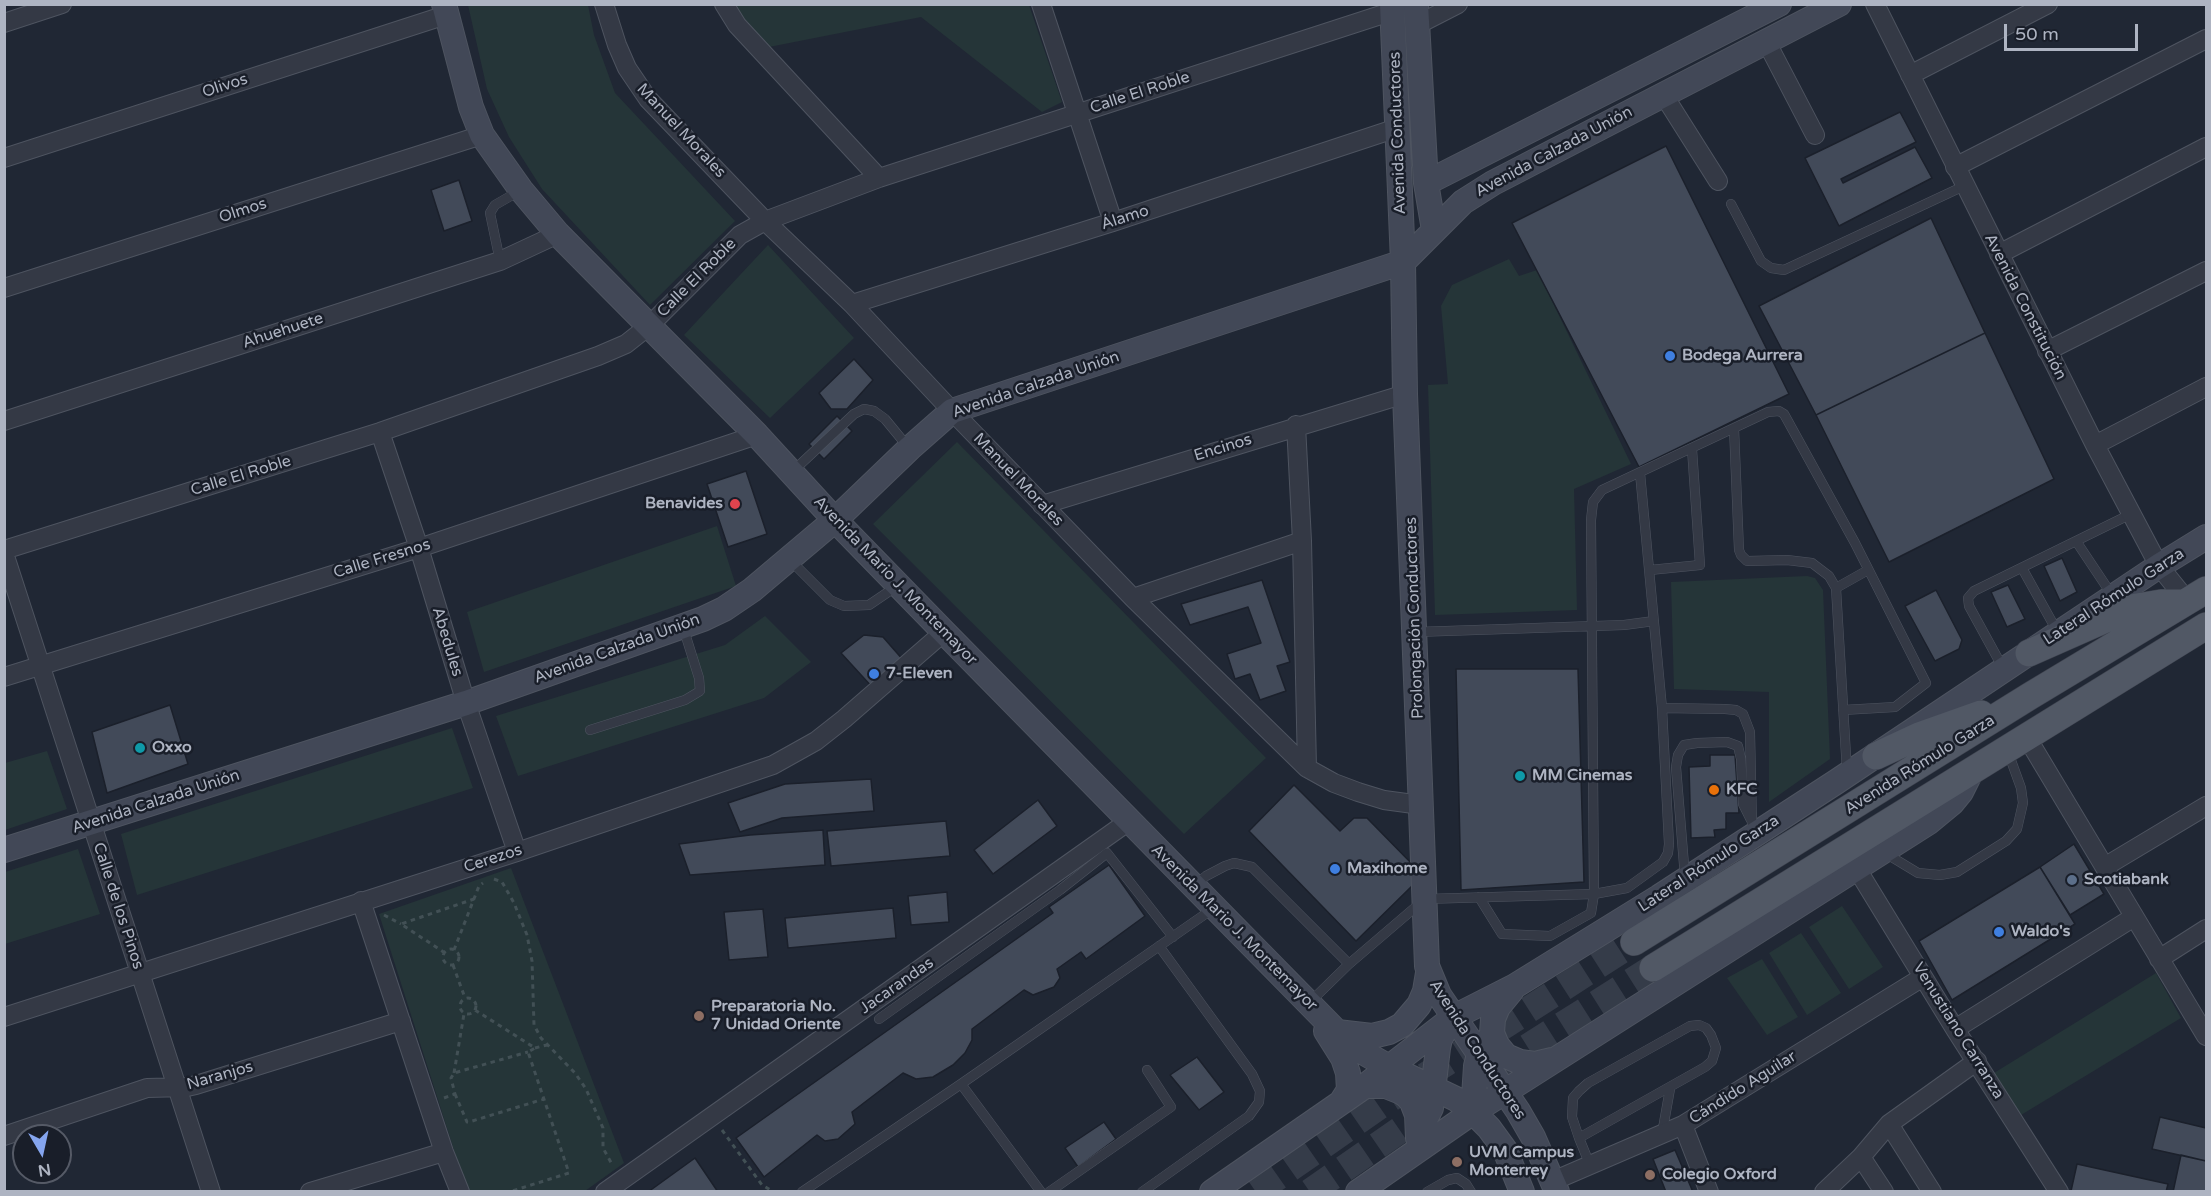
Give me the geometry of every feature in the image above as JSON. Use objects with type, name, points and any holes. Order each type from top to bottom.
[{"type":"main road","points":[[2029,653],[2118,604],[2145,605],[2193,598]]},
{"type":"main road","name":"Avenida Rómulo Garza","points":[[1634,942],[2030,696],[2193,598]]},
{"type":"main road","name":"Avenida Rómulo Garza","points":[[1653,968],[2206,626]]},
{"type":"main road","points":[[1876,756],[1919,736],[2030,696]]},
{"type":"street","points":[[4,23],[62,4]]},
{"type":"street","name":"Manuel Morales","points":[[604,4],[617,45],[637,86],[765,221],[852,304],[1133,598],[1307,768],[1334,783],[1358,792],[1384,800],[1421,805]]},
{"type":"street","points":[[724,4],[737,25],[879,178]]},
{"type":"street","points":[[1417,15],[1458,4]]},
{"type":"street","name":"Avenida Calzada Unión","points":[[1426,183],[1779,4]]},
{"type":"street","name":"Avenida Calzada Unión","points":[[4,850],[466,703],[683,626],[724,609],[752,590],[835,520],[952,411],[1403,262],[1463,202],[1493,183],[1839,4]]},
{"type":"street","name":"Avenida Constitución","points":[[1875,4],[2046,351],[2131,514],[2159,566],[2193,598]]},
{"type":"street","points":[[1910,75],[2048,4]]},
{"type":"street","points":[[1047,6],[1077,113],[1113,222]]},
{"type":"street","name":"Calle El Roble","points":[[4,551],[380,432],[598,356],[626,344],[650,325],[740,235],[765,221],[879,178],[1393,8]]},
{"type":"street","name":"Avenida Conductores","points":[[1393,8],[1403,262]]},
{"type":"street","name":"Avenida Mario J. Montemayor","points":[[445,10],[471,107],[482,135],[521,190],[558,234],[650,325],[757,435],[835,520],[1308,1004],[1337,1032],[1362,1051],[1389,1067],[1434,1088]]},
{"type":"street","name":"Olivos","points":[[4,158],[445,10]]},
{"type":"street","name":"Avenida Conductores","points":[[1417,15],[1426,183],[1434,230]]},
{"type":"street","points":[[1955,167],[2206,39]]},
{"type":"street","points":[[1766,41],[1815,135]]},
{"type":"street","points":[[1663,94],[1718,182]]},
{"type":"street","name":"Álamo","points":[[852,304],[1113,222],[1397,128]]},
{"type":"street","name":"Olmos","points":[[4,288],[482,135]]},
{"type":"street","points":[[1999,254],[2206,147]]},
{"type":"street","name":"Ahuehuete","points":[[4,421],[500,261],[558,234]]},
{"type":"street","name":"Prolongación Conductores","points":[[1403,262],[1405,394],[1428,973]]},
{"type":"street","points":[[2046,351],[2206,271]]},
{"type":"street","points":[[2095,445],[2206,387]]},
{"type":"street","name":"Encinos","points":[[1042,505],[1405,394]]},
{"type":"street","points":[[1296,426],[1302,542],[1307,768]]},
{"type":"street","name":"Abedules","points":[[380,432],[419,548],[466,703],[517,852]]},
{"type":"street","name":"Calle Fresnos","points":[[4,677],[419,548],[757,435]]},
{"type":"street","name":"Lateral Rómulo Garza","points":[[1493,1006],[1515,986],[1632,899],[1685,880],[1755,828],[1847,775],[2059,633],[2118,604],[2159,566],[2206,537]]},
{"type":"street","points":[[1133,598],[1302,542]]},
{"type":"street","name":"Calle de los Pinos","points":[[4,551],[211,1191]]},
{"type":"street","name":"Cerezos","points":[[4,1017],[748,775],[792,756],[816,741],[944,632]]},
{"type":"street","points":[[2017,742],[2106,867],[2206,1036]]},
{"type":"street","points":[[1358,1191],[1417,1143],[1473,1112],[1558,1059],[1929,822],[1952,803],[1961,792],[1970,774]]},
{"type":"street","points":[[2106,867],[2206,806]]},
{"type":"street","name":"Jacarandas","points":[[605,1191],[713,1116],[925,977],[1054,884],[1129,821]]},
{"type":"street","name":"Venustiano Carranza","points":[[1857,869],[2059,1191]]},
{"type":"street","points":[[361,901],[444,1152],[460,1191]]},
{"type":"street","points":[[1956,1029],[2134,917]]},
{"type":"street","points":[[2159,959],[2206,929]]},
{"type":"street","points":[[1337,1032],[1372,1036],[1389,1032],[1402,1024],[1419,1005],[1428,973]]},
{"type":"street","name":"Avenida Conductores","points":[[1428,973],[1439,995],[1505,1091],[1533,1137],[1555,1186]]},
{"type":"street","name":"Cándido Aguilar","points":[[1555,1186],[1590,1165],[1683,1125],[1923,977]]},
{"type":"street","points":[[1439,995],[1467,1003],[1493,1006]]},
{"type":"street","points":[[1308,1004],[1346,1066],[1350,1085],[1342,1101]]},
{"type":"street","points":[[1493,1006],[1492,1033],[1497,1045],[1506,1056],[1528,1064],[1558,1059]]},
{"type":"street","points":[[1212,1191],[1365,1086],[1454,1017],[1493,1006]]},
{"type":"street","points":[[1473,1112],[1474,1082],[1479,1052],[1493,1006]]},
{"type":"street","points":[[1417,1143],[1431,1108],[1440,1039],[1454,1017]]},
{"type":"street","name":"Naranjos","points":[[4,1136],[147,1088],[178,1088],[196,1085],[401,1021]]},
{"type":"street","points":[[1824,1191],[1862,1157],[1889,1124],[1977,1061]]},
{"type":"street","points":[[1365,1086],[1386,1086],[1407,1096],[1416,1109],[1417,1143]]},
{"type":"street","name":"Avenida Conductores","points":[[1434,1088],[1456,1099],[1489,1128],[1505,1150],[1522,1191]]},
{"type":"street","points":[[1889,1124],[1932,1191]]},
{"type":"street","points":[[1683,1125],[1709,1191]]},
{"type":"street","points":[[310,1191],[444,1152]]},
{"type":"street","points":[[1862,1157],[1884,1191]]},
{"type":"lane","points":[[1731,204],[1761,261],[1772,268],[1784,270],[1964,186]]},
{"type":"lane","points":[[500,261],[490,213],[495,205],[521,190]]},
{"type":"lane","points":[[792,472],[854,414],[864,410],[874,411],[885,418],[910,448]]},
{"type":"lane","points":[[1479,897],[1502,934],[1550,936],[1591,913],[1594,894],[1590,626],[1593,502],[1602,490],[1768,412],[1779,411],[1784,414],[1926,683],[1895,707],[1843,710]]},
{"type":"lane","points":[[1734,428],[1741,555],[1748,561],[1787,560],[1812,563],[1829,576],[1836,588],[1847,775]]},
{"type":"lane","points":[[1650,570],[1700,565],[1692,449]]},
{"type":"lane","points":[[1308,1004],[1349,964],[1425,898],[1594,894],[1632,899],[1663,862],[1668,853],[1669,826],[1662,708],[1640,473]]},
{"type":"lane","points":[[2004,670],[1968,606],[1968,598],[1974,591],[2131,514]]},
{"type":"lane","points":[[2076,541],[2118,604]]},
{"type":"lane","points":[[789,559],[830,600],[844,606],[870,605],[898,585]]},
{"type":"lane","points":[[2022,568],[2059,633]]},
{"type":"lane","points":[[1836,588],[1868,570]]},
{"type":"lane","points":[[1416,632],[1624,625],[1654,621]]},
{"type":"lane","points":[[590,730],[685,700],[700,691],[699,678],[683,626]]},
{"type":"lane","points":[[1662,708],[1725,709],[1736,710],[1743,714],[1750,732],[1755,828]]},
{"type":"lane","points":[[1685,880],[1676,767],[1678,755],[1684,745],[1727,742],[1738,746],[1741,759],[1743,804],[1755,828]]},
{"type":"lane","points":[[1883,852],[1918,873],[1940,875],[1957,872],[2006,841],[2017,829],[2023,803],[2017,742]]},
{"type":"lane","points":[[1054,884],[1107,853],[1173,937]]},
{"type":"lane","points":[[1193,886],[1225,866],[1244,864],[1252,867],[1349,964]]},
{"type":"lane","points":[[802,1191],[961,1084],[1214,908]]},
{"type":"lane","points":[[1142,1191],[1249,1116],[1259,1102],[1260,1091],[1252,1074],[1159,946]]},
{"type":"lane","points":[[879,1019],[925,977]]},
{"type":"lane","points":[[1579,1138],[1695,1075],[1712,1061],[1716,1048],[1706,1028],[1699,1025],[1690,1026],[1588,1083],[1573,1098],[1572,1117],[1579,1138],[1590,1165]]},
{"type":"lane","points":[[1049,1191],[1171,1107],[1147,1070]]},
{"type":"lane","points":[[961,1084],[1041,1191]]},
{"type":"lane","points":[[1662,1134],[1670,1089]]},
{"type":"lane","points":[[1427,1191],[1457,1178],[1471,1191]]},
{"type":"path","points":[[454,950],[479,886],[484,881],[494,879],[502,882],[514,903],[527,935],[532,961],[534,1025],[547,1045],[575,1073],[586,1089],[603,1128],[603,1148],[624,1179]]},
{"type":"path","points":[[445,953],[401,924],[474,899]]},
{"type":"path","points":[[445,953],[448,950],[454,950]]},
{"type":"path","points":[[453,965],[458,962],[459,956],[454,950]]},
{"type":"path","points":[[445,953],[445,962],[453,965],[465,998]]},
{"type":"path","points":[[464,1014],[472,1014],[475,1010],[475,1002],[471,998],[465,998]]},
{"type":"path","points":[[465,998],[460,1006],[464,1014],[454,1073],[451,1078],[466,1122],[544,1099]]},
{"type":"path","points":[[475,1010],[535,1048]]},
{"type":"path","points":[[454,1073],[547,1045]]},
{"type":"path","points":[[509,1191],[568,1173],[528,1052]]},
{"type":"path","points":[[428,1103],[455,1094]]},
{"type":"path","points":[[713,1116],[762,1185],[774,1191]]},
{"type":"shaded area","points":[[468,5],[588,5],[594,35],[615,93],[735,221],[650,305],[542,189],[509,137],[487,89]]},
{"type":"shaded area","points":[[733,5],[1029,5],[1062,102],[1042,112],[921,17],[769,47],[740,21]]},
{"type":"shaded area","points":[[768,245],[854,338],[770,418],[684,335]]},
{"type":"shaded area","points":[[1509,259],[1519,276],[1537,270],[1631,464],[1574,489],[1577,610],[1435,615],[1428,385],[1448,384],[1441,306],[1452,285]]},
{"type":"shaded area","points":[[957,442],[1266,758],[1184,834],[873,524]]},
{"type":"shaded area","points":[[717,526],[736,586],[484,672],[467,612]]},
{"type":"shaded area","points":[[1807,576],[1815,578],[1823,590],[1830,759],[1769,802],[1769,692],[1674,689],[1671,582]]},
{"type":"shaded area","points":[[765,616],[811,662],[764,698],[518,776],[496,716],[725,645]]},
{"type":"shaded area","points":[[452,728],[473,788],[137,895],[121,834]]},
{"type":"shaded area","points":[[47,751],[67,809],[5,830],[5,763]]},
{"type":"shaded area","points":[[78,849],[100,914],[5,944],[5,872]]},
{"type":"shaded area","points":[[511,868],[624,1163],[585,1191],[467,1191],[379,914]]},
{"type":"shaded area","points":[[1842,906],[1883,967],[1849,989],[1809,927]]},
{"type":"shaded area","points":[[1801,933],[1841,993],[1807,1015],[1769,953]]},
{"type":"shaded area","points":[[1762,959],[1798,1017],[1767,1035],[1727,978]]},
{"type":"shaded area","points":[[2156,973],[2181,1018],[2021,1115],[1994,1073]]},
{"type":"building","points":[[1900,112],[1916,142],[1841,179],[1843,183],[1915,147],[1932,178],[1839,226],[1805,158]]},
{"type":"building","points":[[1666,146],[1789,394],[1639,467],[1512,223]]},
{"type":"building","points":[[459,180],[472,221],[444,231],[431,190]]},
{"type":"building","points":[[1931,218],[1985,333],[1816,415],[1759,306]]},
{"type":"building","points":[[1985,333],[2054,479],[1889,562],[1816,415]]},
{"type":"building","points":[[854,359],[873,380],[847,409],[831,409],[819,393]]},
{"type":"building","points":[[837,416],[852,431],[824,459],[809,444]]},
{"type":"building","points":[[746,471],[767,534],[728,547],[707,484]]},
{"type":"building","points":[[2062,558],[2077,592],[2060,601],[2044,566]]},
{"type":"building","points":[[1262,580],[1290,662],[1277,666],[1286,691],[1260,700],[1250,674],[1235,679],[1227,654],[1261,643],[1248,607],[1190,625],[1181,604]]},
{"type":"building","points":[[2008,585],[2025,619],[2007,627],[1991,592]]},
{"type":"building","points":[[1936,590],[1962,640],[1959,649],[1935,661],[1905,606]]},
{"type":"building","name":"7-Eleven","points":[[864,635],[883,637],[904,661],[873,688],[841,653]]},
{"type":"building","points":[[1456,669],[1578,669],[1584,882],[1461,890]]},
{"type":"building","name":"Oxxo","points":[[170,705],[188,764],[107,793],[92,732]]},
{"type":"building","name":"KFC","points":[[1710,755],[1735,755],[1739,813],[1726,813],[1726,829],[1714,830],[1715,837],[1691,838],[1689,767],[1710,766]]},
{"type":"building","points":[[871,779],[874,811],[782,818],[740,832],[728,803],[785,784]]},
{"type":"building","points":[[1294,785],[1340,831],[1354,818],[1367,818],[1415,867],[1414,884],[1356,941],[1249,831]]},
{"type":"building","points":[[1038,800],[1057,826],[993,874],[974,850]]},
{"type":"building","points":[[946,821],[950,856],[831,866],[827,831]]},
{"type":"building","points":[[823,830],[825,865],[690,875],[679,844],[750,835]]},
{"type":"building","name":"Scotiabank","points":[[2074,844],[2104,894],[2070,915],[2040,867]]},
{"type":"building","points":[[1109,865],[1145,916],[1086,959],[1081,952],[1057,969],[1060,978],[1054,987],[1033,995],[1024,990],[972,1029],[972,1040],[965,1053],[953,1065],[933,1077],[916,1079],[903,1073],[852,1112],[855,1124],[838,1139],[825,1141],[817,1135],[764,1177],[736,1138],[1053,913],[1049,907]]},
{"type":"building","points":[[2040,867],[2075,924],[1952,1000],[1919,941]]},
{"type":"building","points":[[947,892],[949,922],[911,925],[908,896]]},
{"type":"building","points":[[893,908],[896,938],[788,948],[785,918]]},
{"type":"building","points":[[763,909],[768,957],[729,960],[724,912]]},
{"type":"building","points":[[1197,1057],[1224,1092],[1199,1110],[1170,1075]]},
{"type":"building","points":[[2160,1117],[2206,1128],[2206,1161],[2152,1149]]},
{"type":"building","points":[[1104,1122],[1116,1139],[1078,1167],[1065,1148]]},
{"type":"building","points":[[1675,1150],[1693,1192],[1666,1192],[1653,1159]]},
{"type":"building","points":[[2181,1155],[2206,1161],[2206,1192],[2173,1192]]},
{"type":"building","points":[[695,1158],[718,1192],[648,1192]]},
{"type":"building","points":[[2077,1164],[2168,1184],[2166,1192],[2071,1191]]},
{"type":"tunnel","points":[[1256,1192],[1385,1102],[1634,942]]},
{"type":"tunnel","points":[[1493,1069],[1653,968]]},
{"type":"tunnel","points":[[1310,1192],[1435,1106]]},
{"type":"place","name":"Bodega Aurrera","points":[[1670,356]]},
{"type":"place","name":"Benavides","points":[[735,504]]},
{"type":"place","name":"7-Eleven","points":[[874,674]]},
{"type":"place","name":"Oxxo","points":[[140,748]]},
{"type":"place","name":"MM Cinemas","points":[[1520,776]]},
{"type":"place","name":"KFC","points":[[1714,790]]},
{"type":"place","name":"Maxihome","points":[[1335,869]]},
{"type":"place","name":"Scotiabank","points":[[2072,880]]},
{"type":"place","name":"Waldo's","points":[[1999,932]]},
{"type":"place","name":"Preparatoria No. 7 Unidad Oriente","points":[[699,1016]]},
{"type":"place","name":"UVM Campus Monterrey","points":[[1457,1162]]},
{"type":"place","name":"Colegio Oxford","points":[[1650,1175]]}]
